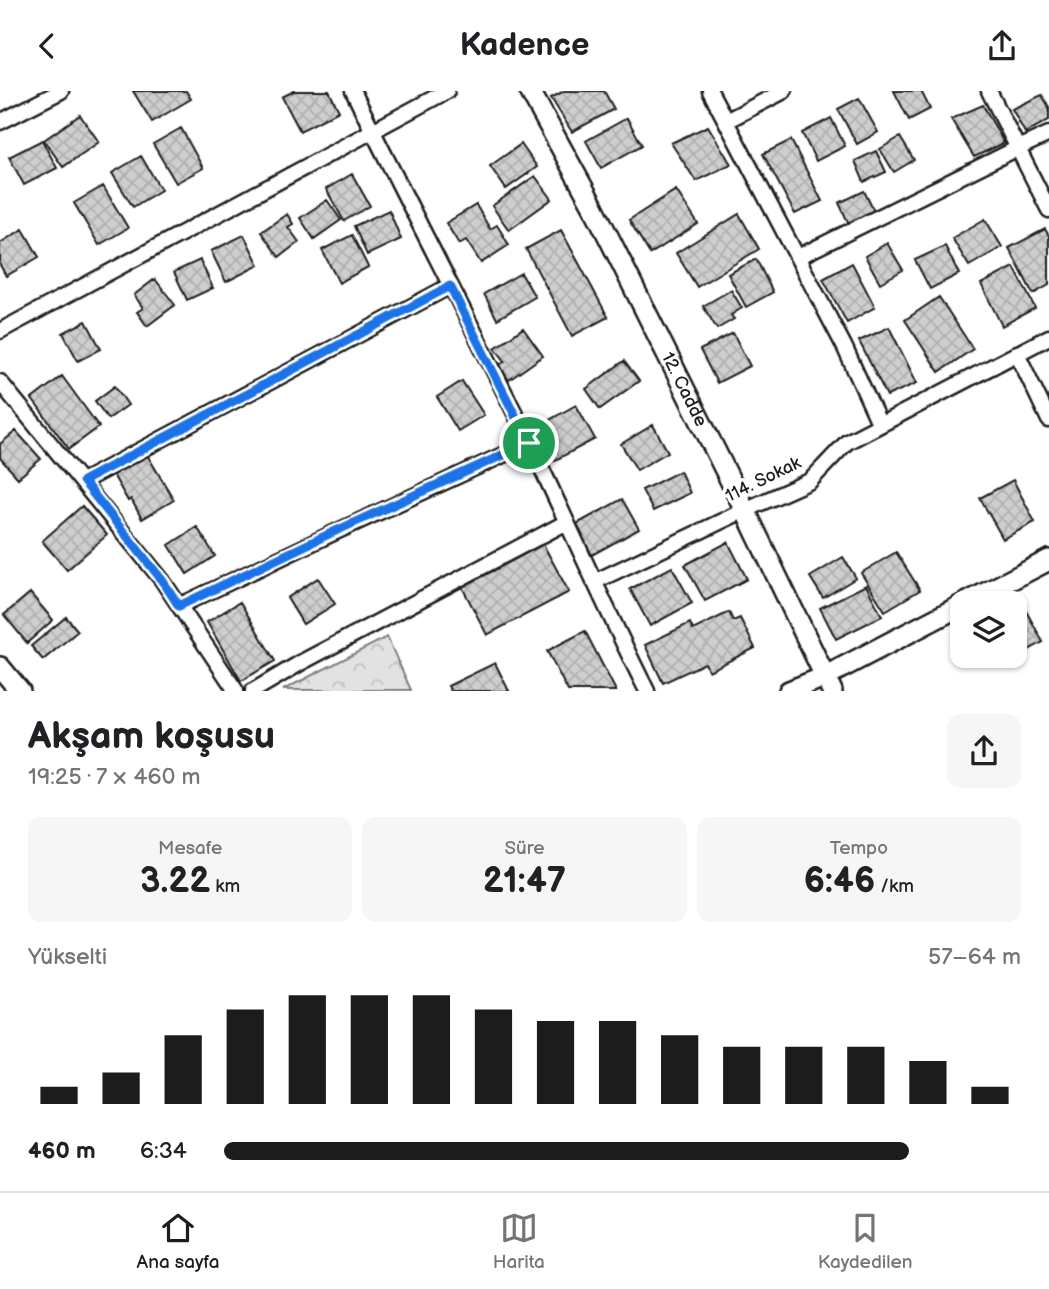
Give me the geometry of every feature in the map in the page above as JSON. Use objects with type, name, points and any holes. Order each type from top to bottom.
[{"type":"street","points":[[0,122],[61,91]]},
{"type":"street","points":[[353,91],[568,522],[647,691]]},
{"type":"street","points":[[0,331],[447,91]]},
{"type":"street","name":"12. Cadde","points":[[530,91],[593,206],[745,510],[828,684]]},
{"type":"street","points":[[710,91],[844,346],[880,425]]},
{"type":"street","points":[[726,121],[784,91]]},
{"type":"street","points":[[989,91],[1049,210]]},
{"type":"street","points":[[798,257],[1049,134]]},
{"type":"street","points":[[83,481],[450,286]]},
{"type":"street","name":"114. Sokak","points":[[594,582],[810,481],[847,442],[1049,337]]},
{"type":"street","points":[[1017,353],[1049,420]]},
{"type":"street","points":[[0,382],[162,580],[236,691]]},
{"type":"street","points":[[179,606],[529,443]]},
{"type":"street","points":[[253,691],[302,662],[568,522]]},
{"type":"street","points":[[988,591],[1049,560]]},
{"type":"street","points":[[789,691],[828,684],[950,612]]},
{"type":"street","points":[[0,667],[20,691]]},
{"type":"green space","points":[[387,637],[411,690],[283,690]]},
{"type":"building","points":[[133,91],[186,91],[191,99],[152,122]]},
{"type":"building","points":[[294,91],[329,91],[339,111],[300,131],[282,97]]},
{"type":"building","points":[[564,91],[604,91],[614,109],[572,132],[551,98]]},
{"type":"building","points":[[894,91],[921,91],[930,109],[909,120]]},
{"type":"building","points":[[1042,95],[1049,107],[1049,120],[1025,133],[1012,109]]},
{"type":"building","points":[[859,98],[878,132],[857,144],[838,109]]},
{"type":"building","points":[[983,105],[1004,143],[974,157],[951,119]]},
{"type":"building","points":[[80,115],[99,142],[63,167],[44,140]]},
{"type":"building","points":[[627,118],[642,145],[601,168],[586,141]]},
{"type":"building","points":[[831,118],[845,146],[816,161],[802,133]]},
{"type":"building","points":[[708,126],[731,164],[696,181],[671,143]]},
{"type":"building","points":[[181,128],[203,168],[176,183],[153,144]]},
{"type":"building","points":[[900,137],[914,160],[894,172],[880,149]]},
{"type":"building","points":[[42,140],[57,168],[24,185],[9,157]]},
{"type":"building","points":[[791,140],[822,201],[795,214],[763,154]]},
{"type":"building","points":[[521,144],[537,167],[506,189],[490,166]]},
{"type":"building","points":[[876,151],[886,172],[864,182],[855,161]]},
{"type":"building","points":[[141,156],[161,190],[133,207],[112,173]]},
{"type":"building","points":[[352,174],[370,206],[344,221],[326,189]]},
{"type":"building","points":[[535,176],[552,199],[509,230],[492,206]]},
{"type":"building","points":[[103,186],[128,228],[99,245],[74,203]]},
{"type":"building","points":[[676,190],[698,224],[650,254],[629,220]]},
{"type":"building","points":[[864,191],[874,211],[849,224],[839,203]]},
{"type":"building","points":[[327,200],[341,220],[314,239],[300,218]]},
{"type":"building","points":[[476,205],[490,229],[497,225],[509,245],[481,263],[466,240],[459,244],[446,223]]},
{"type":"building","points":[[389,210],[401,239],[367,255],[354,226]]},
{"type":"building","points":[[287,214],[293,224],[288,227],[299,242],[279,257],[261,232]]},
{"type":"building","points":[[739,214],[759,249],[697,287],[676,253]]},
{"type":"building","points":[[985,219],[1002,247],[969,266],[952,238]]},
{"type":"building","points":[[23,229],[39,257],[6,276],[0,265],[0,243]]},
{"type":"building","points":[[1045,229],[1049,236],[1049,285],[1033,294],[1009,248]]},
{"type":"building","points":[[561,230],[608,317],[572,336],[526,249]]},
{"type":"building","points":[[244,235],[259,265],[226,282],[211,251]]},
{"type":"building","points":[[352,235],[368,267],[339,283],[322,250]]},
{"type":"building","points":[[887,243],[903,270],[880,283],[865,256]]},
{"type":"building","points":[[945,246],[959,274],[930,289],[915,260]]},
{"type":"building","points":[[756,259],[773,292],[746,307],[728,274]]},
{"type":"building","points":[[200,260],[213,288],[187,300],[174,272]]},
{"type":"building","points":[[852,263],[875,307],[847,323],[823,279]]},
{"type":"building","points":[[1014,267],[1035,308],[1002,326],[981,284]]},
{"type":"building","points":[[521,273],[535,297],[497,319],[484,294]]},
{"type":"building","points":[[155,279],[175,305],[147,326],[137,312],[143,308],[134,295]]},
{"type":"building","points":[[731,290],[742,308],[731,315],[734,319],[717,329],[703,306]]},
{"type":"building","points":[[939,297],[973,349],[939,372],[905,320]]},
{"type":"building","points":[[86,321],[101,349],[78,361],[63,333]]},
{"type":"building","points":[[889,327],[917,383],[887,396],[859,341]]},
{"type":"building","points":[[523,328],[543,356],[509,380],[498,366],[505,361],[495,348]]},
{"type":"building","points":[[733,333],[750,366],[717,383],[700,350]]},
{"type":"building","points":[[624,361],[639,381],[600,409],[586,389]]},
{"type":"building","points":[[62,376],[99,427],[69,449],[32,399]]},
{"type":"building","points":[[462,381],[484,415],[458,431],[437,397]]},
{"type":"building","points":[[115,386],[128,405],[108,419],[95,401]]},
{"type":"building","points":[[576,405],[595,439],[548,464],[530,431]]},
{"type":"building","points":[[653,425],[668,452],[637,470],[621,444]]},
{"type":"building","points":[[16,431],[41,459],[18,478],[0,458],[0,444]]},
{"type":"building","points":[[146,453],[174,500],[142,519],[112,473]]},
{"type":"building","points":[[680,471],[690,493],[653,511],[642,490]]},
{"type":"building","points":[[1013,480],[1035,522],[1003,539],[980,498]]},
{"type":"building","points":[[622,499],[639,529],[592,555],[575,525]]},
{"type":"building","points":[[82,506],[107,535],[67,570],[42,541]]},
{"type":"building","points":[[197,527],[215,556],[187,574],[169,545]]},
{"type":"building","points":[[728,542],[747,579],[705,601],[685,565]]},
{"type":"building","points":[[543,544],[569,592],[487,635],[462,587]]},
{"type":"building","points":[[896,552],[920,590],[885,611],[861,573]]},
{"type":"building","points":[[843,557],[856,578],[823,598],[810,577]]},
{"type":"building","points":[[672,567],[692,603],[650,626],[630,589]]},
{"type":"building","points":[[318,578],[335,604],[303,624],[287,598]]},
{"type":"building","points":[[866,585],[882,616],[836,639],[820,608]]},
{"type":"building","points":[[30,593],[53,620],[27,643],[4,615]]},
{"type":"building","points":[[240,602],[275,661],[241,681],[207,622]]},
{"type":"building","points":[[729,612],[733,621],[740,618],[755,648],[709,671],[705,663],[663,683],[645,645],[690,623],[693,630]]},
{"type":"building","points":[[1027,613],[1043,642],[1027,651]]},
{"type":"building","points":[[66,617],[78,631],[43,660],[31,646]]},
{"type":"building","points":[[585,631],[616,691],[568,691],[547,651]]},
{"type":"building","points":[[495,663],[509,691],[451,691],[448,686]]},
{"type":"route","points":[[450,286],[529,443],[179,606],[162,580],[83,481],[450,286]]}]
